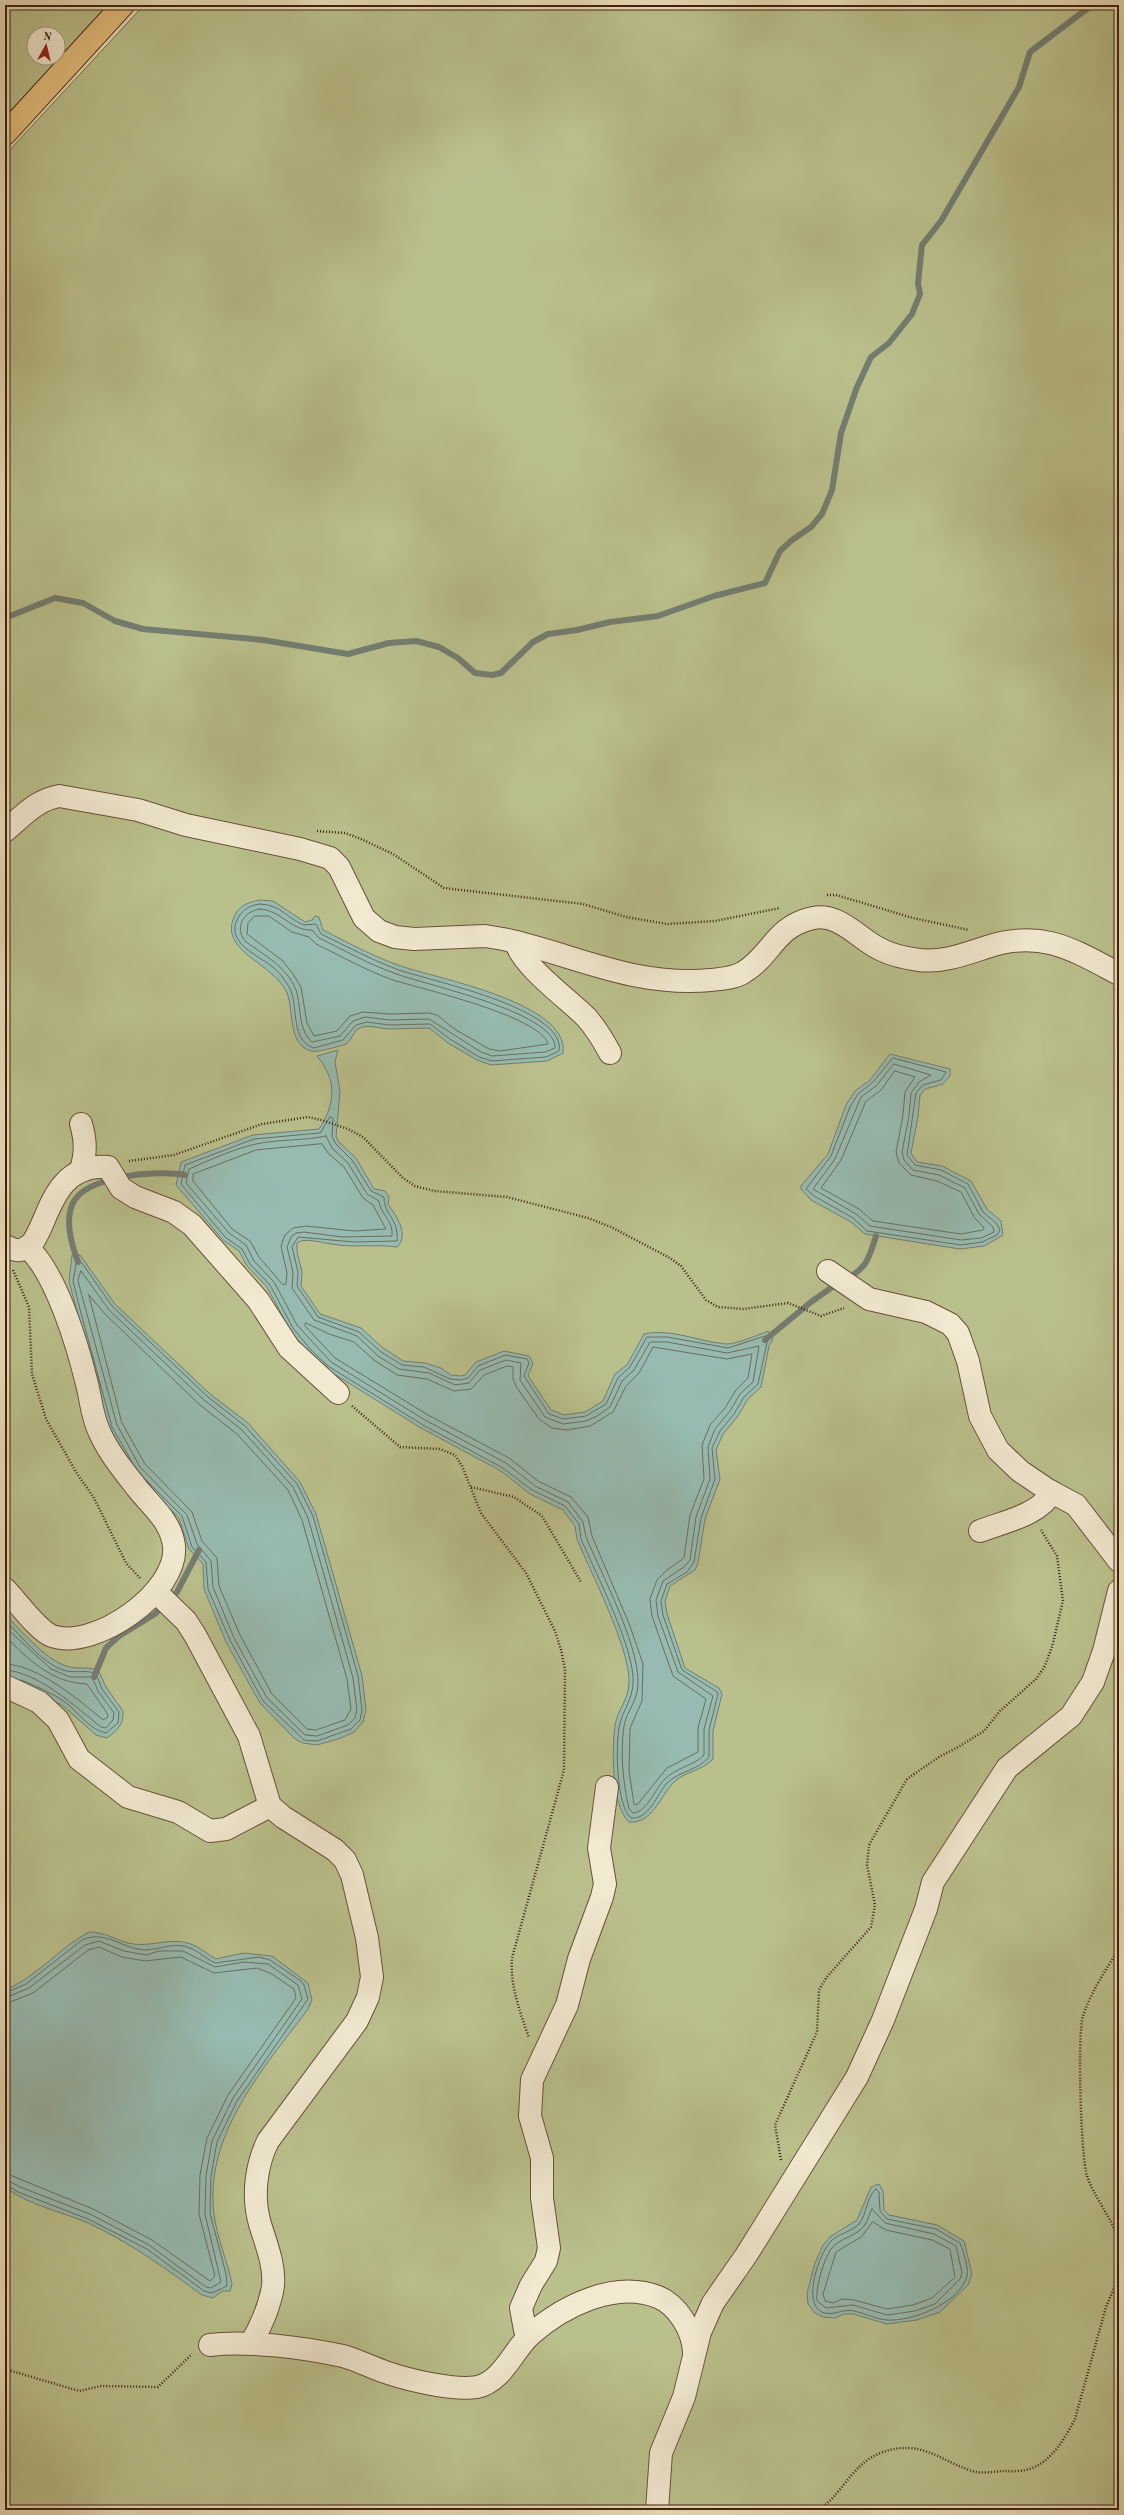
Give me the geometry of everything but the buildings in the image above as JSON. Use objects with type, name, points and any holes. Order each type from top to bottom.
[{"type":"main road","points":[[5,134],[124,5]]},
{"type":"lane","points":[[5,831],[36,805],[48,798],[59,796],[138,810],[186,825],[292,847],[330,858],[339,867],[364,918],[379,931],[395,937],[414,940],[485,936],[516,942],[629,975],[680,980],[711,980],[743,973],[756,962],[785,930],[804,921],[816,918],[834,920],[880,950],[906,958],[941,960],[961,956],[1018,938],[1038,939],[1058,944],[1119,974]]},
{"type":"lane","points":[[516,942],[517,949],[526,961],[587,1018],[600,1034],[610,1053]]},
{"type":"lane","points":[[81,1124],[85,1137],[86,1156],[81,1170]]},
{"type":"lane","points":[[16,1248],[36,1238],[61,1186],[81,1170],[90,1167],[114,1176],[135,1197],[174,1212],[192,1225],[258,1300],[290,1348],[338,1393]]},
{"type":"lane","points":[[16,1248],[36,1255],[45,1269],[65,1314],[78,1352],[93,1417],[98,1431],[110,1451],[138,1489],[164,1518],[171,1532],[174,1559],[168,1574],[164,1600]]},
{"type":"lane","points":[[828,1271],[866,1296],[926,1312],[950,1324],[958,1333],[967,1356],[980,1416],[998,1450],[1020,1471],[1052,1492],[1076,1505],[1085,1513],[1119,1561]]},
{"type":"lane","points":[[980,1531],[1032,1510],[1043,1503],[1052,1492]]},
{"type":"lane","points":[[5,1589],[50,1635],[72,1639],[106,1628],[144,1603],[164,1600]]},
{"type":"lane","points":[[657,2510],[661,2453],[684,2397],[700,2332],[713,2303],[790,2186],[857,2077],[883,2020],[926,1909],[933,1882],[1007,1768],[1071,1716],[1080,1705],[1093,1682],[1104,1651],[1119,1591]]},
{"type":"lane","points":[[164,1600],[195,1635],[249,1736],[270,1806],[283,1817],[335,1850],[345,1860],[352,1875],[367,1938],[372,1977],[368,1997],[357,2021],[268,2141],[260,2156],[256,2173],[259,2222],[269,2249],[273,2286],[260,2328],[251,2343]]},
{"type":"lane","points":[[5,1686],[39,1702],[58,1720],[79,1759],[128,1797],[178,1812],[210,1831],[226,1829],[270,1806]]},
{"type":"lane","points":[[530,2335],[525,2330],[521,2308],[531,2285],[546,2261],[549,2248],[542,2198],[542,2158],[530,2116],[532,2080],[537,2065],[568,2005],[579,1959],[602,1897],[605,1884],[599,1848],[607,1787]]},
{"type":"lane","points":[[210,2345],[232,2342],[251,2343],[343,2357],[387,2373],[465,2388],[491,2382],[530,2335],[565,2311],[605,2293],[629,2291],[648,2293],[665,2300],[685,2322],[693,2338],[695,2357]]},
{"type":"path","points":[[315,832],[345,833],[361,839],[393,854],[444,888],[583,904],[644,920],[691,924],[752,915],[788,906]]},
{"type":"path","points":[[820,897],[836,895],[913,918],[976,931]]},
{"type":"path","points":[[114,1176],[140,1159],[174,1155],[262,1124],[308,1117],[339,1126],[363,1137],[403,1178],[415,1186],[434,1191],[507,1197],[588,1218],[610,1227],[670,1258],[681,1266],[706,1300],[718,1308],[743,1309],[788,1303],[809,1313],[821,1316],[866,1296]]},
{"type":"path","points":[[16,1248],[10,1256],[9,1262],[29,1307],[32,1374],[46,1419],[72,1465],[94,1498],[126,1563],[164,1600]]},
{"type":"path","points":[[338,1393],[400,1447],[440,1449],[455,1455],[482,1513],[526,1573],[555,1631],[565,1669],[564,1770],[512,1958],[511,1973],[514,1992],[537,2065]]},
{"type":"path","points":[[471,1487],[514,1496],[542,1516],[581,1582]]},
{"type":"path","points":[[790,2186],[784,2170],[775,2125],[817,2032],[819,1990],[826,1978],[871,1927],[874,1920],[875,1905],[867,1866],[869,1845],[907,1780],[938,1756],[960,1746],[984,1731],[1000,1711],[1036,1679],[1044,1668],[1052,1647],[1062,1612],[1061,1580],[1057,1556],[1036,1524],[1032,1510]]},
{"type":"path","points":[[1119,1949],[1096,1987],[1083,2016],[1081,2062],[1084,2159],[1087,2176],[1114,2227],[1119,2241]]},
{"type":"path","points":[[818,2510],[856,2469],[882,2452],[906,2447],[924,2449],[972,2471],[985,2473],[1029,2469],[1047,2458],[1066,2435],[1075,2419],[1106,2307],[1119,2276]]},
{"type":"path","points":[[5,2369],[79,2391],[101,2386],[158,2387],[186,2357],[210,2345]]},
{"type":"green space","points":[[5,5],[112,5],[66,55],[66,26],[26,26],[26,66],[56,66],[5,121]]},
{"type":"green space","points":[[144,5],[1119,5],[1119,2510],[5,2510],[5,155]]},
{"type":"water","points":[[260,900],[273,901],[305,922],[312,920],[315,916],[319,917],[323,930],[360,949],[388,961],[467,985],[523,1006],[545,1020],[559,1035],[563,1053],[547,1061],[491,1065],[477,1060],[448,1043],[429,1028],[390,1029],[367,1026],[358,1029],[348,1042],[343,1045],[313,1051],[303,1047],[295,1034],[287,993],[280,982],[271,973],[240,948],[234,939],[231,929],[234,917],[241,907]]},
{"type":"water","points":[[338,1050],[335,1062],[340,1091],[336,1137],[339,1142],[356,1158],[374,1189],[385,1191],[389,1197],[388,1204],[398,1219],[402,1236],[401,1242],[397,1247],[339,1245],[308,1240],[297,1243],[297,1252],[302,1272],[301,1286],[320,1314],[361,1328],[383,1348],[403,1361],[425,1363],[441,1368],[451,1375],[465,1375],[476,1362],[504,1351],[529,1356],[533,1363],[528,1376],[551,1410],[564,1415],[585,1412],[603,1401],[615,1374],[627,1365],[644,1334],[675,1334],[717,1343],[731,1344],[768,1331],[773,1339],[769,1346],[761,1387],[748,1399],[738,1416],[723,1434],[716,1450],[720,1479],[705,1519],[698,1563],[695,1570],[670,1586],[665,1601],[667,1614],[685,1668],[719,1688],[722,1694],[713,1731],[713,1759],[704,1766],[683,1776],[673,1783],[655,1808],[644,1819],[629,1822],[623,1814],[619,1803],[614,1776],[613,1748],[616,1719],[629,1688],[628,1667],[609,1610],[577,1539],[575,1526],[563,1510],[530,1494],[501,1471],[421,1428],[326,1369],[308,1353],[290,1330],[267,1287],[247,1266],[239,1251],[223,1240],[176,1185],[181,1162],[253,1135],[319,1129],[329,1110],[332,1092],[328,1074],[324,1065],[317,1056]]},
{"type":"water","points":[[890,1054],[950,1069],[950,1076],[943,1084],[925,1089],[920,1095],[918,1117],[911,1153],[917,1162],[942,1166],[971,1181],[987,1209],[1001,1221],[1003,1235],[984,1246],[960,1249],[865,1234],[851,1222],[811,1200],[801,1189],[801,1186],[828,1154],[846,1105],[855,1091],[870,1080]]},
{"type":"water","points":[[72,1255],[80,1255],[115,1304],[210,1394],[248,1423],[300,1482],[316,1514],[362,1676],[366,1710],[363,1722],[354,1732],[341,1738],[317,1745],[303,1743],[295,1739],[260,1703],[226,1642],[204,1589],[203,1564],[189,1549],[179,1518],[133,1473],[108,1429],[69,1281]]},
{"type":"water","points":[[5,1614],[41,1651],[58,1662],[74,1668],[90,1668],[98,1670],[106,1687],[123,1711],[121,1723],[114,1733],[107,1738],[96,1735],[62,1705],[5,1679]]},
{"type":"water","points":[[89,1932],[100,1933],[128,1943],[142,1945],[176,1941],[188,1943],[216,1959],[243,1953],[272,1956],[308,1983],[312,2000],[308,2009],[256,2079],[228,2130],[218,2157],[213,2185],[214,2214],[217,2232],[232,2284],[230,2291],[222,2291],[213,2298],[202,2295],[146,2256],[102,2229],[24,2199],[5,2187],[5,1990],[27,1978],[68,1946]]},
{"type":"water","points":[[879,2184],[883,2191],[884,2210],[889,2215],[937,2225],[964,2241],[972,2274],[968,2285],[940,2312],[917,2320],[887,2324],[853,2314],[844,2314],[835,2318],[823,2317],[815,2313],[808,2304],[807,2293],[815,2263],[823,2245],[831,2236],[857,2220],[871,2187]]},
{"type":"waterway","points":[[5,618],[55,598],[83,603],[115,621],[143,629],[263,640],[348,654],[389,643],[416,641],[439,647],[458,658],[475,673],[492,675],[501,673],[533,642],[548,634],[577,630],[610,622],[658,616],[714,596],[765,583],[780,551],[792,540],[811,527],[822,514],[832,490],[841,433],[857,387],[871,357],[889,343],[912,314],[920,294],[918,283],[922,245],[941,221],[1019,87],[1030,52],[1092,5]]},
{"type":"waterway","points":[[78,1262],[70,1234],[69,1219],[72,1205],[79,1195],[91,1187],[106,1181],[123,1177],[158,1173],[185,1175]]},
{"type":"waterway","points":[[846,1279],[859,1271],[866,1262],[876,1236]]},
{"type":"waterway","points":[[765,1340],[811,1302],[838,1283]]},
{"type":"waterway","points":[[94,1677],[106,1648],[119,1636],[155,1614],[177,1592],[199,1550]]}]
